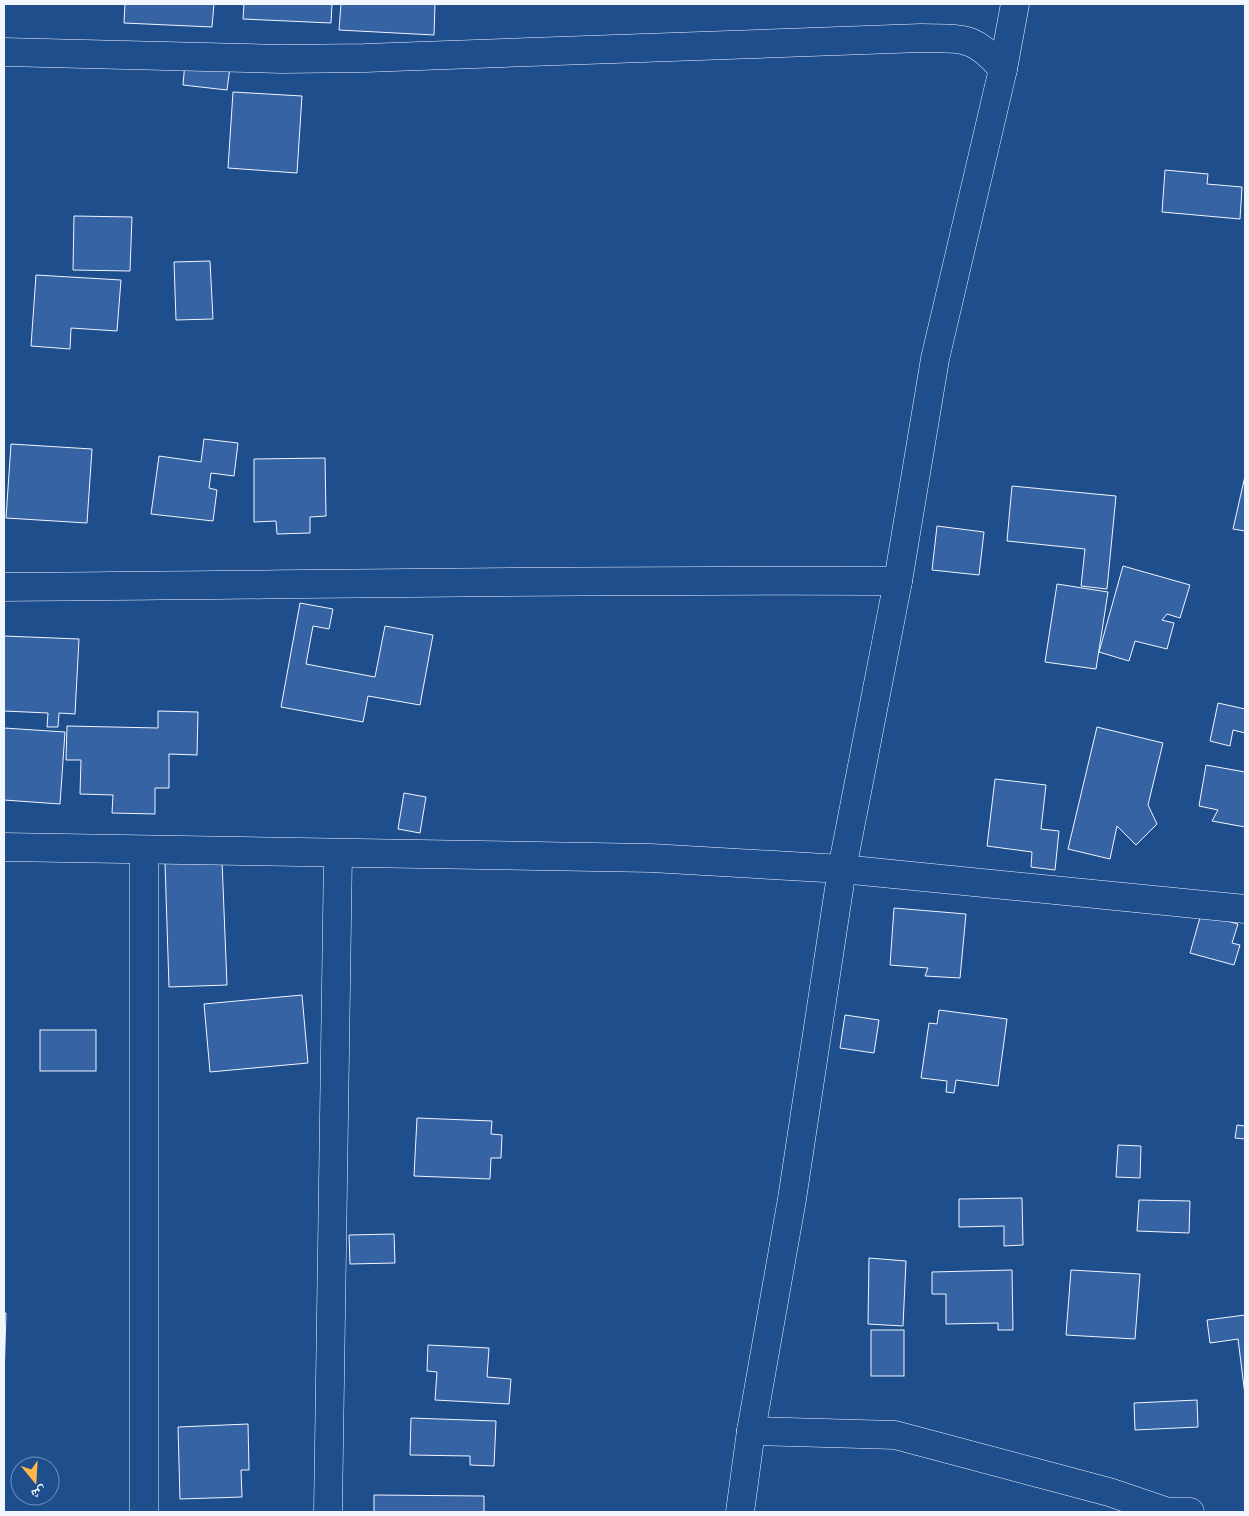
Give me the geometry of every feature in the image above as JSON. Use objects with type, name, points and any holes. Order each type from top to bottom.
[{"type":"street","points":[[740,1512],[751,1431],[792,1199],[842,869],[898,581],[935,359],[1003,69],[1015,4]]},
{"type":"street","points":[[4,52],[282,59],[365,58],[921,38],[960,39],[976,44],[986,50],[1003,69]]},
{"type":"street","points":[[4,587],[324,585],[666,579],[898,581]]},
{"type":"street","points":[[4,847],[652,858],[842,869],[1245,909]]},
{"type":"street","points":[[144,850],[144,1512]]},
{"type":"street","points":[[328,1512],[338,854]]},
{"type":"street","points":[[751,1431],[895,1435],[1109,1492],[1168,1512],[1190,1512]]},
{"type":"building","points":[[125,4],[214,4],[212,27],[124,23]]},
{"type":"building","points":[[244,4],[332,4],[331,23],[243,19]]},
{"type":"building","points":[[341,4],[435,4],[434,35],[339,30]]},
{"type":"building","points":[[185,62],[230,67],[227,90],[183,85]]},
{"type":"building","points":[[233,92],[302,96],[297,173],[228,168]]},
{"type":"building","points":[[1165,170],[1208,174],[1207,184],[1242,187],[1240,219],[1162,212]]},
{"type":"building","points":[[74,216],[132,217],[130,271],[73,270]]},
{"type":"building","points":[[210,261],[213,319],[176,320],[174,262]]},
{"type":"building","points":[[36,275],[121,280],[117,331],[71,328],[70,349],[31,346]]},
{"type":"building","points":[[204,439],[238,443],[234,476],[211,473],[209,488],[217,490],[213,521],[151,514],[159,456],[201,462]]},
{"type":"building","points":[[11,444],[92,449],[87,523],[6,518]]},
{"type":"building","points":[[325,458],[326,516],[310,517],[310,533],[277,534],[276,521],[254,522],[254,459]]},
{"type":"building","points":[[1245,476],[1245,531],[1233,529]]},
{"type":"building","points":[[1012,486],[1116,496],[1107,589],[1081,586],[1085,549],[1007,541]]},
{"type":"building","points":[[937,526],[984,532],[979,575],[932,570]]},
{"type":"building","points":[[1123,566],[1190,585],[1180,618],[1167,614],[1162,620],[1174,623],[1167,649],[1135,641],[1129,661],[1099,652]]},
{"type":"building","points":[[1057,584],[1108,592],[1096,669],[1045,662]]},
{"type":"building","points":[[300,603],[333,609],[329,629],[313,626],[306,664],[375,677],[385,626],[433,635],[420,705],[368,696],[363,722],[281,707]]},
{"type":"building","points":[[4,636],[79,639],[75,714],[59,713],[58,727],[47,727],[48,713],[4,711]]},
{"type":"building","points":[[1218,703],[1245,709],[1245,733],[1233,730],[1230,746],[1210,741]]},
{"type":"building","points":[[158,711],[198,712],[197,755],[169,754],[169,788],[155,788],[155,814],[112,813],[113,795],[80,794],[81,760],[66,760],[67,726],[158,728]]},
{"type":"building","points":[[1097,727],[1163,743],[1148,805],[1157,824],[1136,845],[1117,826],[1110,859],[1068,849]]},
{"type":"building","points":[[4,728],[65,732],[60,804],[4,800]]},
{"type":"building","points":[[1206,765],[1245,772],[1245,827],[1212,821],[1218,810],[1199,806]]},
{"type":"building","points":[[995,779],[1046,785],[1041,829],[1059,831],[1055,870],[1031,867],[1032,852],[987,846]]},
{"type":"building","points":[[404,793],[426,797],[420,833],[398,829]]},
{"type":"building","points":[[222,861],[227,985],[169,987],[165,863]]},
{"type":"building","points":[[894,908],[966,914],[960,978],[925,976],[928,968],[890,965]]},
{"type":"building","points":[[1201,914],[1238,924],[1232,943],[1240,945],[1234,965],[1190,953]]},
{"type":"building","points":[[302,995],[308,1063],[210,1072],[204,1004]]},
{"type":"building","points":[[939,1010],[1007,1019],[998,1086],[956,1080],[954,1093],[946,1092],[947,1081],[921,1078],[929,1023],[937,1024]]},
{"type":"building","points":[[845,1015],[879,1020],[874,1053],[840,1048]]},
{"type":"building","points":[[40,1030],[96,1030],[96,1071],[40,1071]]},
{"type":"building","points":[[417,1118],[492,1121],[491,1134],[502,1135],[501,1158],[491,1158],[490,1179],[414,1176]]},
{"type":"building","points":[[1237,1125],[1245,1126],[1245,1139],[1235,1138]]},
{"type":"building","points":[[1118,1145],[1141,1146],[1140,1178],[1116,1177]]},
{"type":"building","points":[[1022,1198],[1023,1245],[1004,1246],[1004,1226],[959,1227],[959,1199]]},
{"type":"building","points":[[1139,1200],[1190,1201],[1189,1233],[1137,1231]]},
{"type":"building","points":[[394,1234],[395,1263],[350,1264],[349,1235]]},
{"type":"building","points":[[869,1258],[906,1261],[903,1326],[868,1324]]},
{"type":"building","points":[[1012,1270],[1013,1330],[998,1330],[998,1323],[946,1324],[946,1294],[932,1294],[932,1272]]},
{"type":"building","points":[[1071,1270],[1140,1274],[1135,1339],[1066,1335]]},
{"type":"building","points":[[4,1313],[6,1313],[4,1378]]},
{"type":"building","points":[[1245,1315],[1245,1395],[1238,1339],[1210,1343],[1207,1320]]},
{"type":"building","points":[[871,1330],[904,1330],[904,1376],[871,1376]]},
{"type":"building","points":[[428,1345],[489,1348],[487,1377],[511,1379],[509,1404],[435,1400],[437,1372],[427,1371]]},
{"type":"building","points":[[1197,1400],[1198,1427],[1135,1430],[1134,1403]]},
{"type":"building","points":[[411,1418],[496,1421],[494,1466],[470,1465],[470,1456],[410,1455]]},
{"type":"building","points":[[248,1424],[249,1470],[241,1470],[242,1497],[180,1499],[178,1427]]},
{"type":"building","points":[[374,1495],[484,1496],[484,1512],[374,1512]]}]
